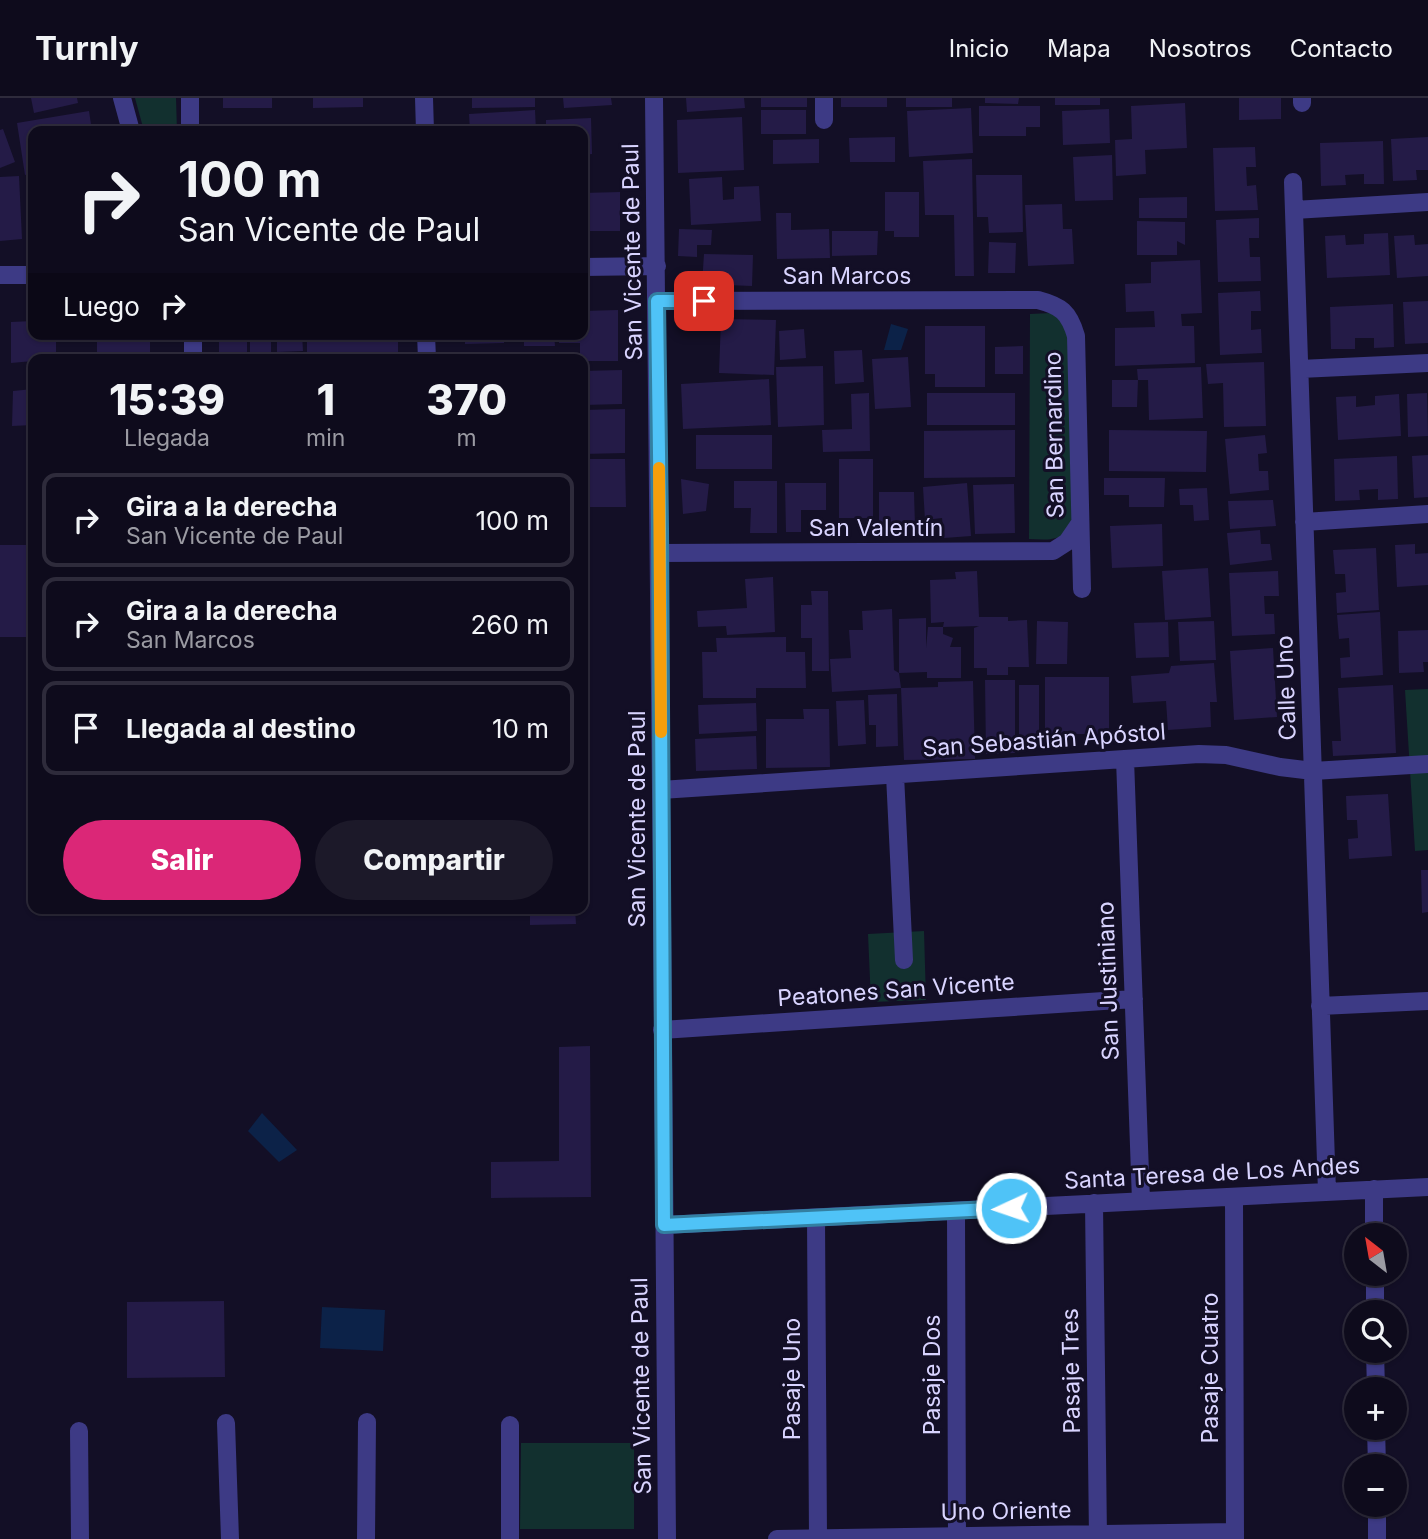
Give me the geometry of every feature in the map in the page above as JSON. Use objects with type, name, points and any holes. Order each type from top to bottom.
[{"type":"street","points":[[122,98],[130,126]]},
{"type":"street","points":[[190,98],[190,126]]},
{"type":"street","points":[[424,98],[425,126]]},
{"type":"street","name":"San Vicente de Paul","points":[[654,98],[667,1539]]},
{"type":"street","points":[[824,98],[824,120]]},
{"type":"street","name":"Calle Uno","points":[[1293,182],[1327,1192]]},
{"type":"street","points":[[1294,210],[1428,202]]},
{"type":"street","points":[[588,267],[657,266]]},
{"type":"street","points":[[0,275],[28,275]]},
{"type":"street","name":"San Marcos","points":[[657,301],[1038,300]]},
{"type":"street","name":"San Bernardino","points":[[1038,300],[1054,304],[1065,312],[1072,322],[1076,336],[1082,589]]},
{"type":"street","points":[[1300,369],[1428,363]]},
{"type":"street","points":[[1304,522],[1428,514]]},
{"type":"street","name":"San Valentín","points":[[660,553],[1053,551],[1068,542],[1080,523]]},
{"type":"street","name":"San Sebastián Apóstol","points":[[661,790],[1199,754],[1226,755],[1313,771],[1428,764]]},
{"type":"street","name":"San Justiniano","points":[[1125,759],[1140,1201]]},
{"type":"street","points":[[895,775],[904,960]]},
{"type":"street","name":"Peatones San Vicente","points":[[662,1030],[1134,999]]},
{"type":"street","points":[[1321,1006],[1428,1001]]},
{"type":"street","name":"Santa Teresa de Los Andes","points":[[664,1225],[1428,1187]]},
{"type":"street","points":[[1374,1189],[1374,1223]]},
{"type":"street","name":"Pasaje Cuatro","points":[[1234,1196],[1235,1536]]},
{"type":"street","name":"Pasaje Tres","points":[[1094,1203],[1098,1537]]},
{"type":"street","name":"Pasaje Dos","points":[[956,1210],[957,1538]]},
{"type":"street","name":"Pasaje Uno","points":[[816,1218],[818,1539]]},
{"type":"street","points":[[366,1539],[367,1422]]},
{"type":"street","points":[[226,1423],[230,1539]]},
{"type":"street","points":[[510,1424],[510,1539]]},
{"type":"street","points":[[79,1431],[80,1539]]},
{"type":"street","points":[[1377,1517],[1377,1539]]},
{"type":"street","name":"Uno Oriente","points":[[776,1539],[1235,1536]]},
{"type":"green space","points":[[135,98],[176,98],[177,126],[143,126]]},
{"type":"green space","points":[[1030,314],[1057,315],[1070,328],[1074,520],[1061,536],[1029,539]]},
{"type":"green space","points":[[1428,689],[1428,850],[1415,851],[1405,690]]},
{"type":"green space","points":[[924,931],[926,1000],[871,1002],[868,934]]},
{"type":"green space","points":[[521,1443],[634,1443],[634,1529],[520,1529]]},
{"type":"water","points":[[891,324],[908,329],[901,350],[884,350]]},
{"type":"water","points":[[262,1113],[297,1150],[279,1162],[248,1131]]},
{"type":"water","points":[[322,1307],[385,1310],[383,1351],[320,1348]]},
{"type":"building","points":[[31,98],[77,98],[78,103],[34,113]]},
{"type":"building","points":[[223,98],[272,98],[272,108],[223,108]]},
{"type":"building","points":[[313,98],[363,98],[363,107],[313,108]]},
{"type":"building","points":[[472,98],[535,98],[535,107],[472,108]]},
{"type":"building","points":[[563,98],[611,98],[612,105],[564,108]]},
{"type":"building","points":[[686,98],[744,98],[745,108],[687,112]]},
{"type":"building","points":[[761,98],[807,98],[807,107],[761,107]]},
{"type":"building","points":[[841,98],[887,98],[887,107],[841,107]]},
{"type":"building","points":[[906,98],[952,98],[952,107],[906,107]]},
{"type":"building","points":[[985,98],[1019,98],[1018,104],[985,103]]},
{"type":"building","points":[[1055,98],[1100,98],[1100,105],[1055,105]]},
{"type":"building","points":[[1239,98],[1281,98],[1281,119],[1239,120]]},
{"type":"building","points":[[1185,103],[1187,148],[1145,150],[1146,174],[1116,176],[1115,140],[1132,139],[1131,106]]},
{"type":"building","points":[[979,106],[1040,106],[1040,127],[1026,127],[1026,136],[979,136]]},
{"type":"building","points":[[971,108],[973,153],[909,157],[907,111]]},
{"type":"building","points":[[1109,109],[1110,143],[1063,145],[1062,111]]},
{"type":"building","points":[[535,110],[536,126],[470,126],[469,114]]},
{"type":"building","points":[[761,110],[806,110],[806,134],[761,134]]},
{"type":"building","points":[[89,111],[91,126],[28,126],[28,174],[25,175],[17,123]]},
{"type":"building","points":[[742,117],[744,170],[678,173],[677,120]]},
{"type":"building","points":[[591,118],[592,154],[588,154],[588,126],[546,126],[546,120]]},
{"type":"building","points":[[3,129],[15,162],[0,168],[0,130]]},
{"type":"building","points":[[895,137],[895,162],[850,162],[849,138]]},
{"type":"building","points":[[1428,137],[1428,170],[1416,170],[1417,180],[1393,181],[1391,139]]},
{"type":"building","points":[[819,139],[819,163],[773,164],[773,140]]},
{"type":"building","points":[[1383,141],[1384,184],[1364,184],[1364,174],[1345,175],[1346,185],[1321,186],[1320,143]]},
{"type":"building","points":[[1255,147],[1256,167],[1246,167],[1247,186],[1256,185],[1258,210],[1215,211],[1213,148]]},
{"type":"building","points":[[1112,155],[1113,200],[1075,201],[1073,157]]},
{"type":"building","points":[[972,159],[974,276],[955,276],[954,215],[925,215],[923,161]]},
{"type":"building","points":[[976,175],[1022,175],[1023,232],[989,233],[988,217],[977,217]]},
{"type":"building","points":[[19,176],[22,239],[0,241],[0,177]]},
{"type":"building","points":[[722,177],[723,200],[734,199],[734,187],[759,186],[761,221],[691,225],[689,179]]},
{"type":"building","points":[[620,192],[620,231],[588,231],[588,193]]},
{"type":"building","points":[[885,192],[919,192],[919,237],[894,237],[894,231],[885,231]]},
{"type":"building","points":[[1187,197],[1187,218],[1139,218],[1139,198]]},
{"type":"building","points":[[1062,204],[1063,229],[1072,229],[1074,264],[1028,266],[1025,205]]},
{"type":"building","points":[[776,213],[791,213],[791,230],[829,229],[830,258],[777,259]]},
{"type":"building","points":[[1259,218],[1259,238],[1249,238],[1250,257],[1260,257],[1261,281],[1218,282],[1216,220]]},
{"type":"building","points":[[1137,221],[1185,222],[1185,245],[1177,241],[1177,255],[1137,255]]},
{"type":"building","points":[[679,229],[712,230],[711,245],[697,245],[697,257],[678,256]]},
{"type":"building","points":[[832,231],[878,231],[877,255],[832,256]]},
{"type":"building","points":[[1388,233],[1390,275],[1327,278],[1325,236],[1345,235],[1346,245],[1364,244],[1364,234]]},
{"type":"building","points":[[1414,235],[1415,245],[1428,244],[1428,276],[1397,278],[1394,236]]},
{"type":"building","points":[[989,242],[1016,243],[1015,273],[988,273]]},
{"type":"building","points":[[704,254],[753,255],[752,286],[702,284]]},
{"type":"building","points":[[1200,260],[1202,313],[1181,314],[1182,326],[1194,326],[1195,363],[1115,366],[1115,328],[1155,327],[1154,311],[1126,312],[1125,284],[1151,283],[1151,262]]},
{"type":"building","points":[[1260,291],[1261,311],[1251,311],[1251,330],[1261,329],[1262,353],[1220,355],[1218,293]]},
{"type":"building","points":[[1428,301],[1428,343],[1405,344],[1403,302]]},
{"type":"building","points":[[1393,304],[1394,347],[1374,348],[1374,338],[1355,338],[1355,349],[1331,349],[1330,307]]},
{"type":"building","points":[[618,310],[618,361],[588,361],[588,354],[580,354],[580,343],[559,343],[559,340],[588,340],[588,311]]},
{"type":"building","points":[[721,319],[776,320],[774,375],[719,373]]},
{"type":"building","points":[[28,321],[28,340],[56,340],[56,354],[28,354],[28,361],[11,363],[11,322]]},
{"type":"building","points":[[925,326],[985,326],[985,387],[935,387],[935,374],[925,374]]},
{"type":"building","points":[[804,329],[806,358],[780,360],[779,331]]},
{"type":"building","points":[[97,340],[150,340],[150,354],[97,354]]},
{"type":"building","points":[[219,340],[247,340],[247,354],[219,354]]},
{"type":"building","points":[[250,340],[271,340],[271,354],[250,354]]},
{"type":"building","points":[[277,340],[302,340],[303,351],[277,352]]},
{"type":"building","points":[[307,340],[398,340],[398,354],[307,354]]},
{"type":"building","points":[[465,340],[504,340],[504,343],[465,344]]},
{"type":"building","points":[[524,340],[554,340],[555,346],[524,346]]},
{"type":"building","points":[[1023,346],[1023,374],[995,374],[995,347]]},
{"type":"building","points":[[862,350],[864,382],[835,384],[834,351]]},
{"type":"building","points":[[908,357],[911,407],[875,409],[872,359]]},
{"type":"building","points":[[1264,362],[1266,426],[1224,427],[1223,383],[1208,384],[1206,364]]},
{"type":"building","points":[[823,366],[824,425],[778,427],[776,367]]},
{"type":"building","points":[[1201,367],[1203,418],[1149,420],[1148,380],[1138,380],[1137,369]]},
{"type":"building","points":[[622,370],[622,404],[588,405],[588,371]]},
{"type":"building","points":[[769,379],[771,425],[683,429],[681,384]]},
{"type":"building","points":[[1112,380],[1138,380],[1137,407],[1112,407]]},
{"type":"building","points":[[28,390],[28,425],[12,426],[13,391]]},
{"type":"building","points":[[869,393],[870,451],[823,452],[822,430],[852,429],[851,394]]},
{"type":"building","points":[[927,393],[1015,393],[1015,425],[927,425]]},
{"type":"building","points":[[1427,393],[1428,436],[1408,437],[1407,394]]},
{"type":"building","points":[[1399,394],[1401,436],[1338,440],[1336,397],[1356,396],[1356,407],[1375,405],[1375,396]]},
{"type":"building","points":[[625,409],[625,453],[588,454],[588,410]]},
{"type":"building","points":[[1015,430],[1015,477],[924,478],[924,431]]},
{"type":"building","points":[[1109,430],[1207,431],[1206,472],[1109,471]]},
{"type":"building","points":[[696,435],[772,435],[772,469],[696,469]]},
{"type":"building","points":[[1265,435],[1267,453],[1258,454],[1259,471],[1268,471],[1269,490],[1230,494],[1225,439]]},
{"type":"building","points":[[1428,455],[1428,497],[1414,498],[1412,456]]},
{"type":"building","points":[[1397,456],[1398,499],[1378,500],[1378,489],[1359,490],[1360,500],[1335,501],[1334,459]]},
{"type":"building","points":[[588,459],[625,459],[626,507],[588,507]]},
{"type":"building","points":[[839,459],[873,459],[873,518],[839,518]]},
{"type":"building","points":[[1104,478],[1165,478],[1164,507],[1129,507],[1129,495],[1104,495]]},
{"type":"building","points":[[681,479],[709,484],[706,511],[683,514]]},
{"type":"building","points":[[734,481],[777,481],[777,533],[750,533],[751,508],[734,508]]},
{"type":"building","points":[[785,483],[826,483],[826,510],[801,510],[801,532],[786,532]]},
{"type":"building","points":[[967,483],[971,536],[944,538],[942,518],[925,520],[923,487]]},
{"type":"building","points":[[1014,484],[1015,533],[975,534],[973,485]]},
{"type":"building","points":[[1207,488],[1209,520],[1194,521],[1193,505],[1180,505],[1179,489]]},
{"type":"building","points":[[879,492],[914,492],[915,526],[879,526]]},
{"type":"building","points":[[1273,500],[1276,526],[1230,529],[1228,501]]},
{"type":"building","points":[[1162,524],[1163,566],[1112,568],[1110,526]]},
{"type":"building","points":[[1260,530],[1261,544],[1270,544],[1272,560],[1230,565],[1227,533]]},
{"type":"building","points":[[1415,544],[1415,554],[1428,553],[1428,585],[1397,587],[1395,545]]},
{"type":"building","points":[[0,545],[28,545],[28,637],[0,637]]},
{"type":"building","points":[[1376,548],[1379,610],[1337,613],[1336,593],[1346,592],[1345,574],[1335,574],[1333,550]]},
{"type":"building","points":[[1208,568],[1211,617],[1165,620],[1162,571]]},
{"type":"building","points":[[977,571],[979,617],[1008,617],[1008,621],[1027,620],[1029,667],[1008,667],[1008,675],[987,675],[987,668],[974,668],[974,628],[979,626],[943,627],[944,622],[931,623],[930,580],[956,579],[955,572]]},
{"type":"building","points":[[1278,571],[1279,596],[1264,596],[1265,614],[1274,614],[1275,634],[1232,636],[1229,573]]},
{"type":"building","points":[[773,577],[775,632],[727,635],[726,626],[698,627],[697,611],[747,608],[745,579]]},
{"type":"building","points":[[811,591],[828,591],[829,671],[812,671],[812,638],[801,638],[801,605],[812,605]]},
{"type":"building","points":[[892,609],[894,670],[899,673],[901,688],[832,692],[830,659],[851,658],[849,630],[863,630],[862,611]]},
{"type":"building","points":[[1380,612],[1383,675],[1341,678],[1340,658],[1350,657],[1349,638],[1339,639],[1337,615]]},
{"type":"building","points":[[926,618],[926,648],[928,627],[943,627],[943,634],[953,638],[950,647],[961,647],[961,678],[927,678],[927,672],[899,673],[899,619]]},
{"type":"building","points":[[1037,621],[1068,622],[1067,664],[1036,664]]},
{"type":"building","points":[[1214,621],[1216,660],[1180,661],[1178,622]]},
{"type":"building","points":[[1168,622],[1169,657],[1136,658],[1134,623]]},
{"type":"building","points":[[1428,630],[1428,662],[1423,662],[1424,672],[1399,673],[1398,631]]},
{"type":"building","points":[[786,637],[786,652],[805,652],[806,688],[756,688],[756,698],[703,698],[702,652],[717,652],[716,638]]},
{"type":"building","points":[[1273,648],[1277,717],[1234,720],[1230,651]]},
{"type":"building","points":[[1214,663],[1217,702],[1210,702],[1211,727],[1168,730],[1166,701],[1133,703],[1131,676],[1169,673],[1171,666]]},
{"type":"building","points":[[1045,677],[1109,677],[1109,734],[1063,734],[1062,748],[1045,748]]},
{"type":"building","points":[[985,680],[1015,680],[1015,753],[986,754]]},
{"type":"building","points":[[973,681],[975,759],[904,760],[901,688],[938,687],[938,682]]},
{"type":"building","points":[[1019,685],[1039,685],[1039,745],[1019,745]]},
{"type":"building","points":[[1393,685],[1396,753],[1333,756],[1332,741],[1341,741],[1338,688]]},
{"type":"building","points":[[897,694],[898,746],[876,747],[876,725],[869,725],[868,695]]},
{"type":"building","points":[[864,700],[866,744],[838,746],[836,701]]},
{"type":"building","points":[[756,703],[757,731],[699,734],[698,705]]},
{"type":"building","points":[[803,709],[829,709],[830,767],[766,768],[766,719],[804,719]]},
{"type":"building","points":[[756,736],[757,769],[696,771],[695,739]]},
{"type":"building","points":[[1388,794],[1392,856],[1349,859],[1348,839],[1358,838],[1357,820],[1347,820],[1346,796]]},
{"type":"building","points":[[1421,870],[1428,870],[1428,912],[1422,913]]},
{"type":"building","points":[[530,914],[575,914],[576,924],[530,925]]},
{"type":"building","points":[[590,1046],[591,1197],[491,1198],[491,1162],[559,1161],[559,1047]]},
{"type":"building","points":[[224,1301],[225,1377],[127,1378],[127,1302]]},
{"type":"slow traffic","points":[[659,468],[661,732]]},
{"type":"route","points":[[704,301],[657,301],[664,1225],[1011,1208]]}]
